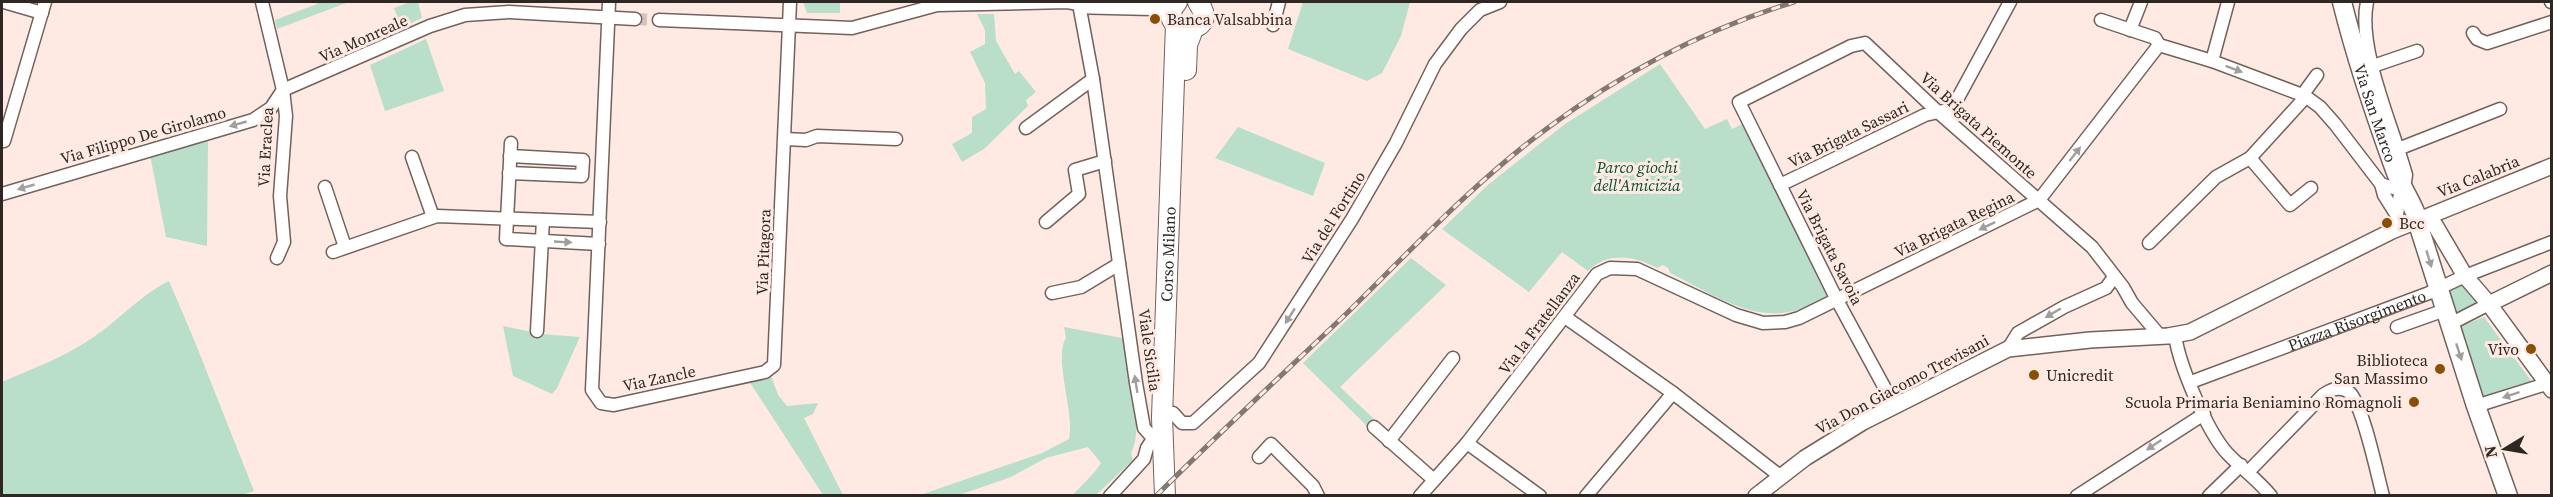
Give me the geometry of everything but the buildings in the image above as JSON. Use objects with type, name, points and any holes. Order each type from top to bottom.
[{"type":"main road","name":"Corso Milano","points":[[1178,11],[1200,23],[1203,8],[1198,2]]},
{"type":"main road","name":"Via San Marco","points":[[2342,2],[2401,185],[2419,219]]},
{"type":"main road","name":"Corso Milano","points":[[1169,488],[1163,426],[1187,45],[1178,11]]},
{"type":"main road","name":"Piazza Risorgimento","points":[[2419,219],[2447,317],[2508,495]]},
{"type":"main road","name":"Corso Milano","points":[[1163,426],[1153,459],[1169,488]]},
{"type":"street","points":[[4,2],[44,7],[4,141]]},
{"type":"street","name":"Via Eraclea","points":[[262,2],[283,90],[286,116],[280,196],[284,242],[277,258]]},
{"type":"street","name":"Via Zancle","points":[[609,2],[592,390],[601,403],[614,405],[765,372],[774,365]]},
{"type":"street","name":"Via Pitagora","points":[[774,365],[790,2]]},
{"type":"street","points":[[659,20],[852,28],[937,3],[1067,2],[1178,11]]},
{"type":"street","points":[[1273,25],[1279,2]]},
{"type":"street","name":"Via del Fortino","points":[[1163,426],[1193,423],[1259,363],[1322,267],[1396,143],[1435,64],[1481,6],[1500,2]]},
{"type":"street","name":"Via Brigata Sassari","points":[[1780,185],[1925,115],[1952,109],[2010,2]]},
{"type":"street","points":[[2130,30],[2141,2]]},
{"type":"street","points":[[2212,61],[2228,2]]},
{"type":"street","points":[[2367,2],[2364,17],[2373,66],[2406,175],[2405,182],[2393,188],[2381,184]]},
{"type":"street","name":"Viale Sicilia","points":[[1079,3],[1094,79],[1143,421],[1148,434],[1163,426]]},
{"type":"street","name":"Via Monreale","points":[[283,90],[430,26],[465,15],[508,12],[635,19]]},
{"type":"street","points":[[2101,20],[2155,38],[2159,45],[2212,61],[2305,96],[2320,107],[2358,152],[2381,184],[2384,195],[2396,214]]},
{"type":"street","points":[[2473,33],[2478,39],[2487,43],[2552,22]]},
{"type":"street","name":"Via Brigata Piemonte","points":[[1739,102],[1851,46],[1865,43],[1938,112],[2092,247],[2123,286],[2132,303],[2168,336]]},
{"type":"street","name":"Via Brigata Regina","points":[[1837,300],[2039,200],[2159,45]]},
{"type":"street","points":[[2373,66],[2416,51]]},
{"type":"street","points":[[2149,243],[2216,177],[2250,158],[2305,96],[2317,75]]},
{"type":"street","points":[[1026,128],[1094,79]]},
{"type":"street","name":"Via Filippo De Girolamo","points":[[2,194],[253,120],[271,108],[283,90]]},
{"type":"street","name":"Via Brigata Savoia","points":[[1739,102],[1837,300],[1894,405]]},
{"type":"street","points":[[2398,149],[2500,109]]},
{"type":"street","points":[[785,139],[806,140],[817,136],[896,140]]},
{"type":"street","points":[[511,143],[506,239],[599,244]]},
{"type":"street","points":[[509,173],[582,176],[583,160],[510,156]]},
{"type":"street","points":[[412,157],[433,217]]},
{"type":"street","points":[[2250,158],[2290,205],[2311,188]]},
{"type":"street","points":[[1046,222],[1079,194],[1075,170],[1105,161]]},
{"type":"street","name":"Via Calabria","points":[[2419,219],[2552,166]]},
{"type":"street","points":[[2392,231],[2401,185]]},
{"type":"street","points":[[325,187],[339,249],[433,217],[600,222]]},
{"type":"street","points":[[2419,219],[2435,225],[2465,276],[2549,387],[2476,406]]},
{"type":"street","name":"Via Don Giacomo Trevisani","points":[[1756,495],[1832,440],[1894,405],[2008,349],[2090,340],[2168,336],[2190,332],[2419,219]]},
{"type":"street","points":[[537,332],[543,220]]},
{"type":"street","name":"Piazza Risorgimento","points":[[2191,382],[2552,242]]},
{"type":"street","points":[[1052,293],[1081,287],[1119,264]]},
{"type":"street","name":"Via la Fratellanza","points":[[1420,495],[1467,443],[1597,274],[1610,268],[1624,267],[1650,273],[1736,315],[1763,322],[1785,322],[1799,318],[1837,300]]},
{"type":"street","points":[[2488,304],[2552,273]]},
{"type":"street","name":"Via Don Giacomo Trevisani","points":[[2008,349],[2018,333],[2064,307],[2106,288],[2114,277]]},
{"type":"street","points":[[2106,288],[2116,291],[2132,303]]},
{"type":"street","name":"Piazza Risorgimento","points":[[2397,327],[2447,317],[2488,304]]},
{"type":"street","points":[[1565,317],[1673,393],[1780,476]]},
{"type":"street","points":[[2168,336],[2219,444],[2271,495]]},
{"type":"street","points":[[1389,441],[1453,358]]},
{"type":"street","points":[[2209,495],[2245,468],[2323,395],[2331,389],[2342,388],[2354,398],[2362,418],[2383,495]]},
{"type":"street","points":[[1586,495],[1673,393]]},
{"type":"street","points":[[2077,495],[2204,414]]},
{"type":"street","points":[[1374,427],[1434,480]]},
{"type":"street","points":[[1467,443],[1540,495]]},
{"type":"street","points":[[1259,457],[1271,444],[1313,486],[1318,495]]},
{"type":"street","points":[[1110,495],[1153,459]]},
{"type":"green space","points":[[316,2],[349,2],[277,29],[275,20],[317,4]]},
{"type":"green space","points":[[410,2],[418,2],[422,18],[355,49],[353,43],[400,24],[394,8]]},
{"type":"green space","points":[[803,2],[840,2],[840,13],[807,13]]},
{"type":"green space","points":[[1303,2],[1410,2],[1401,36],[1382,73],[1367,81],[1288,49]]},
{"type":"green space","points":[[977,14],[994,14],[996,41],[1015,74],[1019,71],[1036,92],[1026,100],[1028,106],[984,149],[962,162],[952,144],[972,133],[972,117],[986,109],[985,83],[970,52],[985,44],[985,30]]},
{"type":"green space","points":[[426,39],[444,91],[385,111],[370,65]]},
{"type":"green space","name":"Parco giochi dell'Amicizia","points":[[1660,64],[1705,129],[1727,119],[1732,129],[1742,124],[1831,294],[1794,311],[1758,312],[1712,295],[1670,273],[1663,265],[1657,268],[1631,258],[1613,258],[1604,260],[1588,271],[1562,252],[1529,292],[1442,229],[1489,184],[1565,124]]},
{"type":"green space","points":[[1238,127],[1325,163],[1313,196],[1215,158]]},
{"type":"green space","points":[[208,139],[207,246],[166,237],[150,155]]},
{"type":"green space","points":[[1411,258],[1446,285],[1340,387],[1375,420],[1368,427],[1303,363]]},
{"type":"green space","points":[[2459,279],[2481,303],[2456,317],[2445,286]]},
{"type":"green space","points":[[169,281],[254,491],[239,496],[2,495],[2,382],[76,348],[97,335],[147,294]]},
{"type":"green space","points":[[2484,317],[2532,382],[2482,397],[2456,328]]},
{"type":"green space","points":[[503,326],[542,334],[580,337],[557,388],[552,394],[513,376]]},
{"type":"green space","points":[[1064,327],[1127,339],[1131,360],[1126,361],[1136,420],[1135,443],[1131,453],[1133,460],[1096,495],[1073,495],[1101,463],[1088,447],[1046,458],[1011,477],[959,495],[917,496],[1042,453],[1069,439],[1069,415],[1062,358],[1066,338]]},
{"type":"green space","points":[[770,373],[778,395],[787,406],[818,403],[813,414],[804,418],[843,495],[823,495],[747,378]]},
{"type":"tunnel","points":[[635,19],[659,20]]},
{"type":"railway","points":[[1156,496],[1444,217],[1495,170],[1549,127],[1606,88],[1667,54],[1729,25],[1794,2]]},
{"type":"place","name":"Banca Valsabbina","points":[[1155,19]]},
{"type":"place","name":"Bcc","points":[[2387,223]]},
{"type":"place","name":"Vivo","points":[[2531,349]]},
{"type":"place","name":"Biblioteca San Massimo","points":[[2440,369]]},
{"type":"place","name":"Unicredit","points":[[2034,375]]},
{"type":"place","name":"Scuola Primaria Beniamino Romagnoli","points":[[2414,402]]}]
